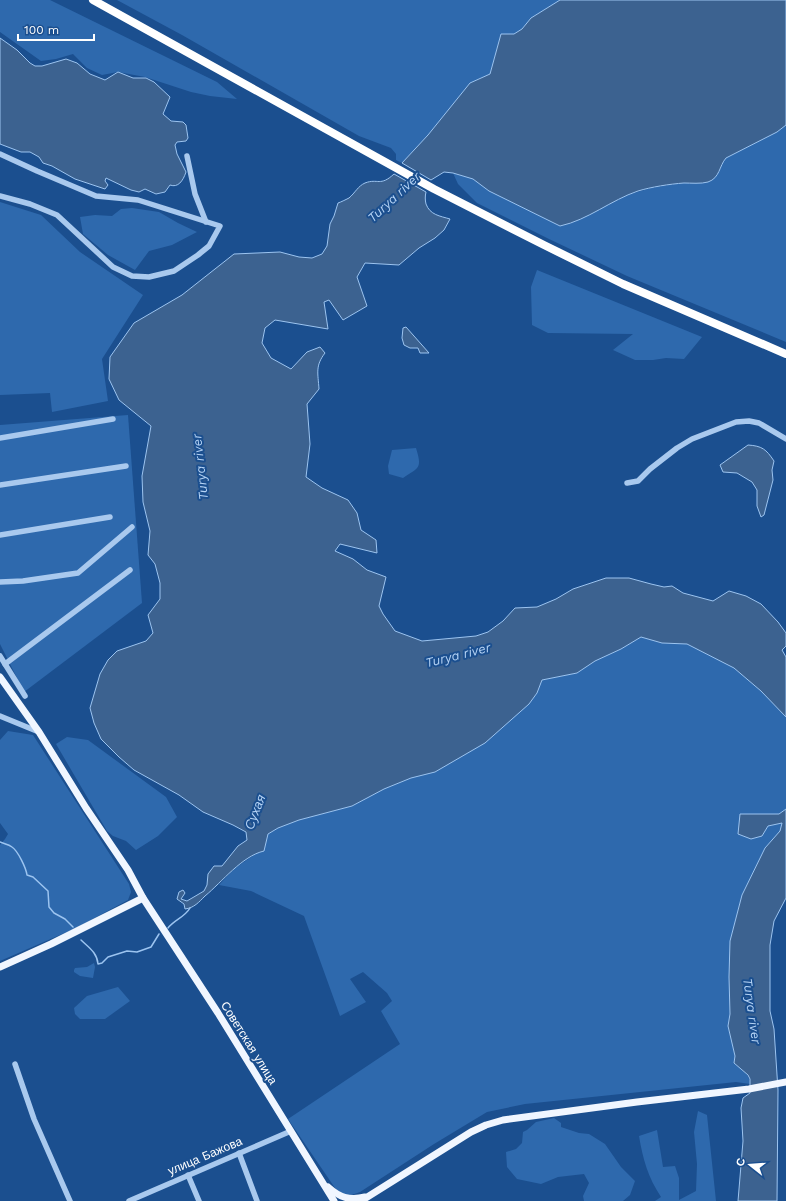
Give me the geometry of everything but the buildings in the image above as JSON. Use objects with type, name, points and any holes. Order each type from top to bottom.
[{"type":"highway","points":[[93,0],[434,189],[623,284],[786,354]]},
{"type":"main road","name":"Советская улица","points":[[0,677],[39,732],[86,808],[128,870],[143,898],[182,956],[334,1201]]},
{"type":"main road","points":[[0,967],[51,944],[143,898]]},
{"type":"main road","points":[[361,1201],[471,1132],[486,1125],[503,1120],[749,1089],[782,1083]]},
{"type":"main road","points":[[320,1179],[340,1197],[354,1200],[369,1196]]},
{"type":"street","points":[[0,154],[96,196],[138,200],[220,226],[209,246],[174,271],[149,277],[132,276],[113,267],[57,215],[30,204],[0,196]]},
{"type":"street","points":[[187,156],[195,194],[206,222]]},
{"type":"street","points":[[0,438],[113,420]]},
{"type":"street","points":[[627,483],[638,481],[650,469],[677,448],[692,439],[736,422],[759,423],[786,439]]},
{"type":"street","points":[[0,485],[126,466]]},
{"type":"street","points":[[0,535],[110,517]]},
{"type":"street","points":[[0,582],[23,581],[78,573],[92,563],[132,527]]},
{"type":"street","points":[[5,664],[130,570]]},
{"type":"street","points":[[0,656],[25,696]]},
{"type":"street","points":[[0,716],[39,732]]},
{"type":"street","points":[[14,1064],[34,1119],[70,1201]]},
{"type":"street","name":"улица Бажова","points":[[129,1201],[291,1131]]},
{"type":"street","points":[[238,1153],[257,1201]]},
{"type":"street","points":[[188,1175],[199,1201]]},
{"type":"shaded area","points":[[0,0],[50,0],[217,82],[237,99],[191,92],[145,77],[118,72],[102,75],[87,68],[73,54],[56,59],[41,61],[0,32]]},
{"type":"shaded area","points":[[117,0],[560,0],[531,18],[522,29],[514,34],[501,34],[490,74],[470,83],[428,135],[402,163],[396,160],[396,154],[391,148],[359,136],[182,35]]},
{"type":"shaded area","points":[[786,125],[786,342],[627,276],[477,203],[458,184],[453,173],[473,179],[489,191],[560,226],[575,221],[619,199],[641,191],[674,184],[709,181],[721,168],[722,162],[726,158],[777,132]]},
{"type":"shaded area","points":[[0,202],[41,215],[80,252],[143,295],[102,359],[108,401],[52,412],[50,393],[0,395]]},
{"type":"shaded area","points":[[132,208],[159,212],[197,232],[172,245],[149,251],[135,270],[108,255],[83,234],[80,217],[95,215],[112,216],[121,209]]},
{"type":"shaded area","points":[[537,270],[702,337],[684,359],[666,358],[635,360],[613,350],[633,334],[548,333],[532,325],[531,287]]},
{"type":"shaded area","points":[[128,415],[142,603],[24,692],[0,644],[0,425]]},
{"type":"shaded area","points":[[416,448],[419,463],[416,469],[403,478],[389,474],[388,466],[392,450]]},
{"type":"shaded area","points":[[641,637],[662,643],[687,644],[734,668],[761,691],[786,717],[786,809],[779,814],[740,814],[762,836],[768,826],[782,823],[780,831],[765,848],[742,895],[730,941],[730,1014],[728,1026],[735,1056],[734,1063],[747,1075],[750,1080],[750,1084],[736,1082],[525,1104],[487,1112],[360,1192],[350,1195],[342,1193],[335,1188],[288,1119],[400,1044],[381,1011],[392,1001],[387,993],[363,972],[350,979],[366,1002],[340,1016],[304,916],[251,891],[219,885],[235,868],[258,852],[268,834],[278,828],[299,820],[352,806],[384,789],[411,778],[435,772],[529,704],[537,693],[542,680],[577,673],[595,661],[621,649]]},
{"type":"shaded area","points":[[8,731],[33,735],[129,884],[131,892],[128,900],[76,928],[0,961],[0,845],[8,834],[0,823],[0,740]]},
{"type":"shaded area","points":[[67,737],[88,740],[166,797],[177,817],[158,836],[136,850],[126,841],[113,836],[107,831],[56,744]]},
{"type":"shaded area","points":[[94,963],[95,967],[93,978],[80,976],[74,972],[75,968],[87,967]]},
{"type":"shaded area","points":[[118,987],[130,1001],[105,1019],[80,1019],[75,1014],[74,1008],[87,996]]},
{"type":"shaded area","points":[[698,1111],[707,1115],[716,1201],[655,1201],[661,1197],[647,1168],[642,1153],[639,1136],[657,1130],[663,1167],[675,1166],[679,1178],[679,1200],[696,1191],[697,1164],[694,1132]]},
{"type":"shaded area","points":[[554,1118],[561,1123],[561,1127],[579,1133],[589,1134],[605,1144],[621,1167],[635,1181],[630,1195],[623,1201],[584,1201],[583,1196],[589,1183],[584,1174],[558,1177],[541,1184],[517,1179],[507,1167],[506,1152],[516,1149],[522,1143],[523,1132],[536,1122]]},
{"type":"water","points":[[560,0],[786,0],[786,125],[777,132],[726,158],[715,178],[708,182],[673,184],[638,191],[618,199],[590,215],[560,226],[489,191],[473,179],[444,172],[431,180],[402,163],[428,135],[470,83],[490,74],[501,34],[514,34],[522,29],[531,18]]},
{"type":"water","points":[[0,38],[17,50],[35,66],[42,66],[66,59],[77,63],[90,74],[105,80],[118,72],[133,78],[146,78],[154,82],[170,97],[163,114],[171,121],[183,122],[186,125],[188,138],[186,141],[177,142],[175,145],[177,154],[186,172],[182,181],[175,186],[170,185],[165,192],[156,194],[145,189],[139,192],[131,190],[106,178],[105,181],[108,185],[105,189],[75,179],[52,166],[43,163],[39,157],[30,152],[21,152],[0,144]]},
{"type":"water","name":"Turya river","points":[[394,174],[426,192],[425,198],[430,211],[450,219],[444,230],[399,265],[365,263],[357,277],[367,306],[343,320],[329,300],[324,302],[328,329],[275,320],[265,328],[262,343],[271,358],[291,369],[307,352],[320,347],[325,353],[318,366],[319,389],[307,404],[310,444],[306,477],[322,488],[348,500],[357,513],[361,530],[376,540],[377,553],[340,544],[335,551],[353,559],[367,570],[386,577],[379,606],[383,614],[395,631],[422,641],[476,636],[488,632],[503,621],[515,608],[537,607],[556,599],[573,589],[606,578],[629,578],[664,587],[672,586],[683,593],[713,601],[729,591],[746,596],[761,604],[786,633],[786,646],[782,650],[786,657],[786,717],[761,691],[734,668],[687,644],[662,643],[641,637],[621,649],[595,661],[577,673],[542,680],[537,693],[529,704],[485,743],[435,772],[411,778],[384,789],[352,806],[299,820],[278,828],[268,834],[264,851],[248,858],[196,904],[185,909],[184,904],[177,899],[179,892],[183,890],[185,893],[181,899],[187,901],[204,891],[207,885],[208,874],[214,866],[222,866],[238,846],[247,840],[246,832],[203,812],[179,795],[134,770],[101,739],[94,723],[90,708],[100,674],[108,660],[117,651],[146,641],[153,633],[148,615],[160,599],[160,583],[155,564],[148,555],[150,531],[143,502],[142,476],[151,426],[119,400],[109,379],[110,357],[134,323],[182,295],[234,254],[280,252],[299,257],[312,258],[322,254],[327,246],[330,224],[338,203],[349,198],[360,186],[365,183],[382,181]]},
{"type":"water","points":[[406,327],[429,353],[420,353],[418,348],[410,348],[404,345],[402,338],[403,328]]},
{"type":"water","points":[[748,445],[757,446],[763,449],[774,461],[772,470],[773,480],[764,515],[761,517],[757,506],[757,490],[752,482],[737,473],[723,472],[720,465]]},
{"type":"water","name":"Turya river","points":[[786,809],[786,898],[774,921],[770,945],[770,1011],[774,1029],[778,1090],[777,1201],[738,1201],[743,1141],[741,1108],[743,1098],[750,1093],[750,1079],[748,1075],[734,1063],[735,1056],[728,1026],[730,1014],[730,941],[742,895],[765,848],[780,831],[782,823],[768,826],[762,836],[751,839],[738,834],[740,814],[779,814]]},
{"type":"waterway","name":"Сухая","points":[[0,842],[9,845],[17,852],[27,875],[33,877],[48,891],[49,907],[54,913],[65,919],[73,927]]},
{"type":"waterway","name":"Сухая","points":[[168,928],[190,908]]},
{"type":"waterway","name":"Сухая","points":[[81,940],[94,953],[98,964],[102,963],[108,957],[127,951],[137,952],[151,947],[159,934]]}]
